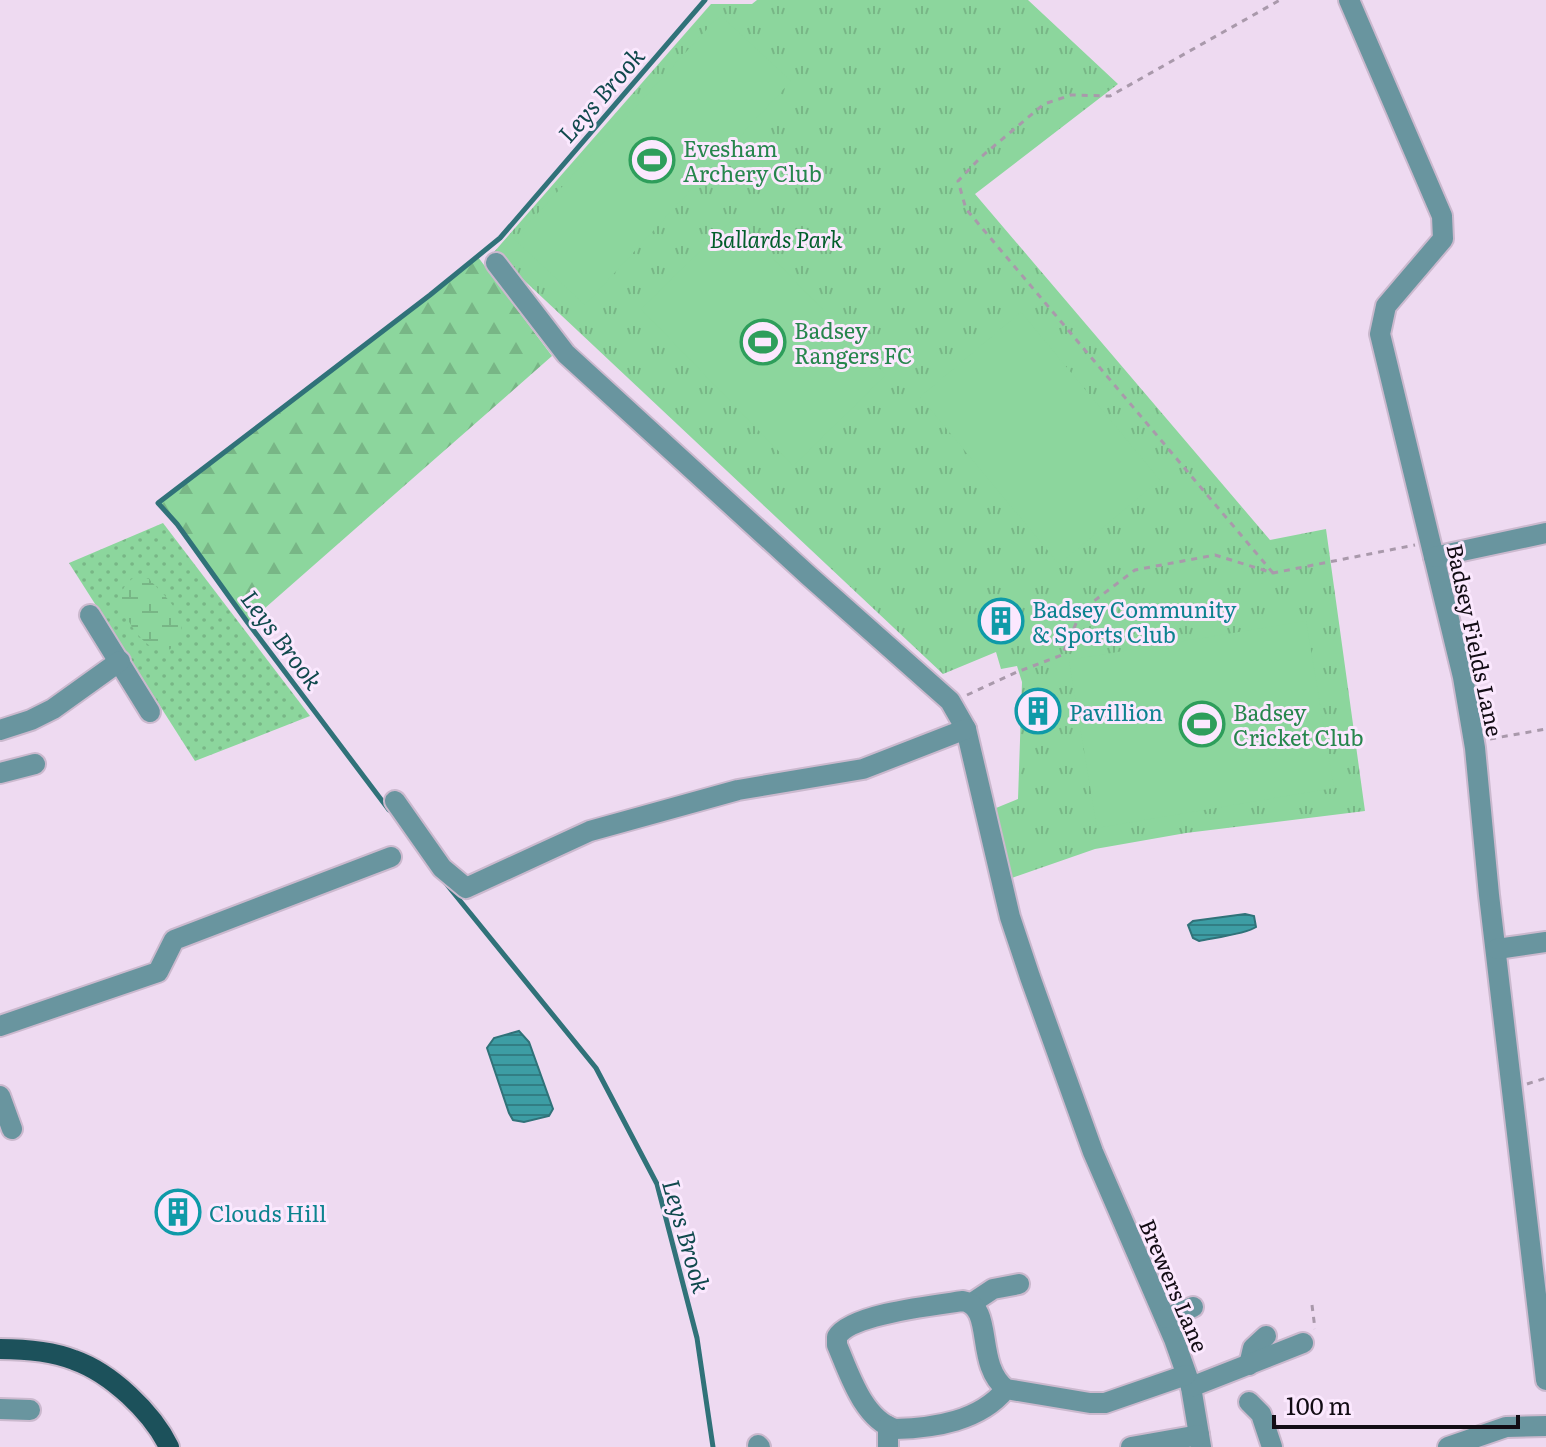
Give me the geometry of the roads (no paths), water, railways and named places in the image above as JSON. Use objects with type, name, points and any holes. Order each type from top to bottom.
[{"type":"main road","points":[[0,1349],[63,1356],[95,1371],[139,1407],[169,1447]]},
{"type":"street","name":"Badsey Fields Lane","points":[[1349,0],[1442,216],[1443,239],[1386,306],[1380,334],[1463,677],[1474,742],[1497,949],[1540,1278],[1546,1380]]},
{"type":"street","name":"Brewers Lane","points":[[496,263],[566,354],[950,701],[966,729],[1010,917],[1090,1145],[1166,1318],[1188,1381],[1200,1441]]},
{"type":"street","points":[[1432,549],[1546,533]]},
{"type":"street","points":[[90,615],[150,712]]},
{"type":"street","points":[[0,730],[53,709],[114,653]]},
{"type":"street","points":[[395,801],[442,868],[466,888],[590,831],[738,790],[863,769],[966,729]]},
{"type":"street","points":[[0,773],[35,764]]},
{"type":"street","points":[[0,1026],[158,972],[174,940],[391,857]]},
{"type":"street","points":[[1497,949],[1546,942]]},
{"type":"street","points":[[0,1096],[12,1129]]},
{"type":"street","points":[[972,1303],[993,1289],[1019,1284]]},
{"type":"street","points":[[1006,1389],[995,1402],[979,1413],[958,1420],[908,1428],[888,1437],[853,1386],[837,1345],[840,1331],[892,1311],[963,1301],[972,1303],[982,1317],[986,1358],[998,1383],[1006,1389],[1090,1403],[1105,1403],[1249,1365],[1303,1343]]},
{"type":"street","points":[[1166,1318],[1193,1307]]},
{"type":"street","points":[[1249,1365],[1253,1348],[1266,1336]]},
{"type":"street","points":[[1249,1402],[1261,1414],[1272,1447]]},
{"type":"street","points":[[0,1409],[30,1410]]},
{"type":"street","points":[[1448,1447],[1506,1427],[1546,1426]]},
{"type":"street","points":[[1131,1447],[1200,1441]]},
{"type":"water","points":[[1245,914],[1254,916],[1256,927],[1229,936],[1199,941],[1193,938],[1188,925],[1193,921]]},
{"type":"water","points":[[519,1031],[529,1042],[553,1109],[549,1116],[524,1122],[513,1120],[509,1113],[487,1048],[494,1038]]},
{"type":"waterway","name":"Leys Brook","points":[[389,810],[177,524],[158,503],[500,238],[705,0]]},
{"type":"waterway","name":"Leys Brook","points":[[444,881],[596,1068],[657,1184],[697,1338],[713,1447]]},
{"type":"place","name":"Evesham Archery Club","points":[[652,160]]},
{"type":"place","name":"Badsey Rangers FC","points":[[763,342]]},
{"type":"place","name":"Badsey Community & Sports Club","points":[[1001,621]]},
{"type":"place","name":"Pavillion","points":[[1038,711]]},
{"type":"place","name":"Badsey Cricket Club","points":[[1202,724]]},
{"type":"place","name":"Clouds Hill","points":[[178,1212]]},
{"type":"park label","name":"Ballards Park","points":[[776,238]]}]
